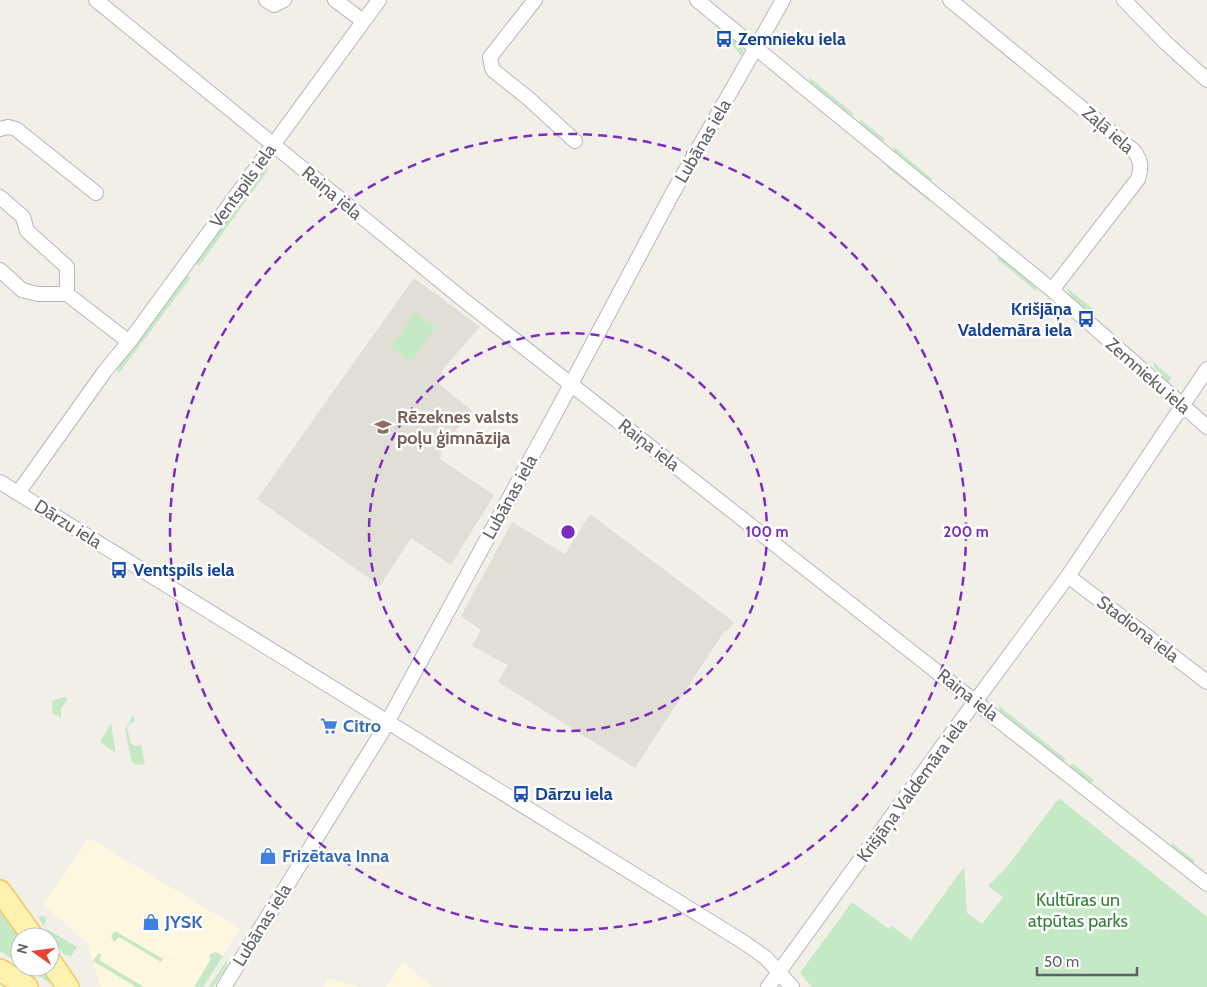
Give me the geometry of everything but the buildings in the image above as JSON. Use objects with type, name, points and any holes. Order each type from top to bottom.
[{"type":"main road","points":[[0,891],[26,927]]},
{"type":"main road","points":[[2,973],[27,987]]},
{"type":"main road","points":[[60,975],[68,987]]},
{"type":"street","name":"Raiņa iela","points":[[96,0],[465,302],[572,384],[826,586],[976,701],[1207,884]]},
{"type":"street","points":[[266,0],[274,6],[284,0]]},
{"type":"street","points":[[334,0],[363,20]]},
{"type":"street","name":"Ventspils iela","points":[[18,493],[105,371],[129,342],[379,0]]},
{"type":"street","points":[[535,0],[490,57],[492,68],[528,98],[575,142]]},
{"type":"street","name":"Zemnieku iela","points":[[697,0],[1052,290],[1207,427]]},
{"type":"street","name":"Lubānas iela","points":[[224,987],[387,722],[572,384],[671,196],[783,0]]},
{"type":"street","name":"Zaļā iela","points":[[950,0],[1134,151],[1139,159],[1141,169],[1138,179],[1052,290]]},
{"type":"street","points":[[1124,0],[1166,43],[1207,80]]},
{"type":"street","points":[[0,129],[8,127],[16,129],[96,193]]},
{"type":"street","points":[[0,197],[22,217],[27,231],[68,266],[67,294]]},
{"type":"street","points":[[0,270],[22,290],[38,294],[67,294],[129,342]]},
{"type":"street","name":"Krišjāņa Valdemāra iela","points":[[768,987],[1068,576],[1207,369]]},
{"type":"street","name":"Dārzu iela","points":[[0,482],[745,943],[766,958],[792,987]]},
{"type":"street","name":"Stadiona iela","points":[[1068,576],[1207,682]]},
{"type":"shaded area","name":"Rēzeknes valsts poļu ģimnāzija","points":[[414,278],[480,327],[443,369],[439,384],[472,411],[445,443],[440,459],[494,495],[451,565],[411,538],[380,586],[257,499]]},
{"type":"shaded area","points":[[590,514],[734,622],[727,631],[725,630],[635,768],[498,682],[508,665],[472,646],[481,630],[461,616],[512,522],[565,554]]},
{"type":"shaded area","points":[[89,838],[240,929],[202,987],[101,987],[87,943],[43,904]]},
{"type":"shaded area","points":[[403,961],[431,987],[386,987]]},
{"type":"shaded area","points":[[329,978],[359,987],[323,987]]},
{"type":"green space","points":[[732,36],[742,48],[743,57],[729,41]]},
{"type":"green space","points":[[809,77],[854,114],[851,115],[810,82]]},
{"type":"green space","points":[[860,119],[885,139],[884,141],[860,123]]},
{"type":"green space","points":[[893,146],[933,180],[929,181],[895,152]]},
{"type":"green space","points":[[266,167],[268,170],[199,266],[196,263],[197,260]]},
{"type":"green space","points":[[887,167],[892,167],[927,197],[929,201]]},
{"type":"green space","points":[[1001,257],[1036,288],[1037,292],[996,258]]},
{"type":"green space","points":[[186,276],[191,277],[119,373],[118,366]]},
{"type":"green space","points":[[1067,288],[1093,310],[1086,311],[1071,298]]},
{"type":"green space","points":[[415,313],[436,327],[411,362],[390,347]]},
{"type":"green space","points":[[1153,362],[1171,377],[1168,382],[1154,367]]},
{"type":"green space","points":[[64,697],[68,698],[61,709],[61,718],[53,713],[52,702]]},
{"type":"green space","points":[[999,706],[1066,759],[1062,761],[1000,713]]},
{"type":"green space","points":[[133,715],[135,722],[130,723],[127,728],[131,744],[141,745],[145,764],[137,765],[132,762],[125,729]]},
{"type":"green space","points":[[111,723],[116,753],[100,742]]},
{"type":"green space","points":[[1072,763],[1094,780],[1089,783],[1070,768]]},
{"type":"green space","name":"Kultūras un atpūtas parks","points":[[1059,798],[1207,917],[1207,987],[812,987],[800,973],[852,902],[889,929],[892,926],[911,940],[964,867],[967,913],[982,924],[1003,897],[988,886],[1007,867]]},
{"type":"green space","points":[[1172,843],[1195,861],[1190,864],[1171,848]]},
{"type":"green space","points":[[0,904],[14,927],[10,927],[10,958],[0,951]]},
{"type":"green space","points":[[38,917],[47,917],[44,924],[46,927],[45,927]]},
{"type":"green space","points":[[115,931],[163,959],[161,962],[119,937],[114,942],[111,936]]},
{"type":"green space","points":[[60,937],[77,947],[71,956],[65,955],[60,949]]},
{"type":"green space","points":[[216,952],[223,956],[203,987],[194,987],[211,959],[209,957],[210,954]]},
{"type":"green space","points":[[98,954],[102,954],[99,960],[144,987],[136,987],[93,961]]},
{"type":"green space","points":[[227,960],[226,968],[213,987],[209,987]]},
{"type":"green space","points":[[40,977],[52,977],[56,987]]},
{"type":"place","name":"Zemnieku iela","points":[[724,39]]},
{"type":"place","name":"Krišjāņa Valdemāra iela","points":[[1086,319]]},
{"type":"place","name":"Rēzeknes valsts poļu ģimnāzija","points":[[383,427]]},
{"type":"place","name":"Ventspils iela","points":[[119,570]]},
{"type":"place","name":"Citro","points":[[329,726]]},
{"type":"place","name":"Dārzu iela","points":[[521,794]]},
{"type":"place","name":"Frizētava Inna","points":[[268,856]]},
{"type":"place","name":"JYSK","points":[[151,922]]}]
